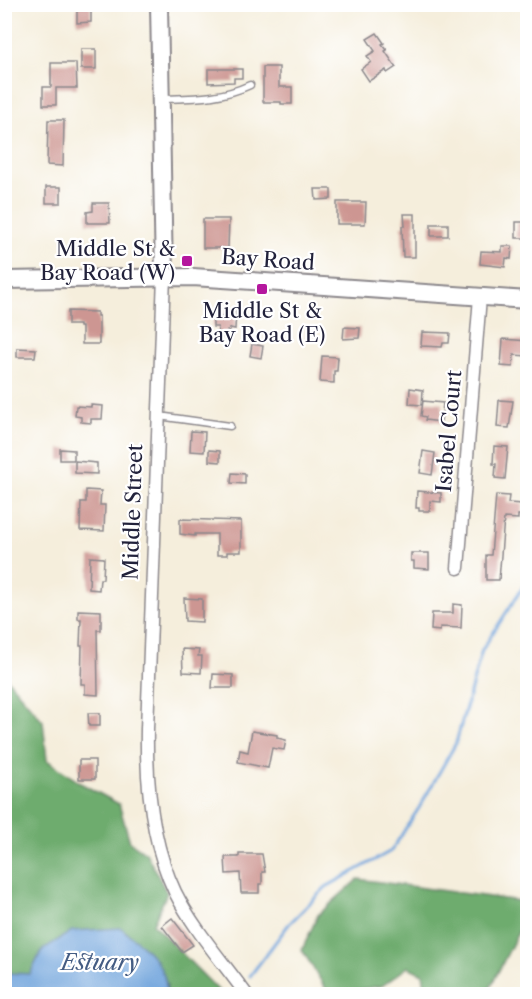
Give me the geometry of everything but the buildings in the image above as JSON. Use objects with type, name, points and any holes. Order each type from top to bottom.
[{"type":"main road","name":"Middle Street","points":[[159,4],[164,276]]},
{"type":"main road","name":"Bay Road","points":[[4,280],[164,276],[528,300]]},
{"type":"street","name":"Middle Street","points":[[164,276],[147,729],[150,802],[162,860],[176,892],[190,917],[246,994]]},
{"type":"street","name":"Isabel Court","points":[[458,568],[480,297]]},
{"type":"lane","points":[[161,99],[218,96],[250,85]]},
{"type":"lane","points":[[159,416],[230,426]]},
{"type":"green space","points":[[4,675],[43,721],[47,760],[82,784],[119,804],[130,842],[146,853],[167,893],[153,924],[222,994],[166,994],[167,984],[42,950],[30,974],[5,974]]},
{"type":"green space","points":[[358,879],[527,902],[526,917],[487,994],[426,994],[423,974],[408,967],[382,986],[329,994],[302,950],[318,915]]},
{"type":"water","name":"Estuary","points":[[121,928],[145,948],[159,964],[166,983],[166,994],[5,994],[5,973],[30,974],[42,950],[72,931]]},
{"type":"waterway","points":[[250,976],[289,924],[326,887],[391,851],[419,808],[456,743],[482,650],[528,579]]},
{"type":"place","name":"Middle St & Bay Road (W)","points":[[187,261]]},
{"type":"place","name":"Middle St & Bay Road (E)","points":[[262,289]]}]
